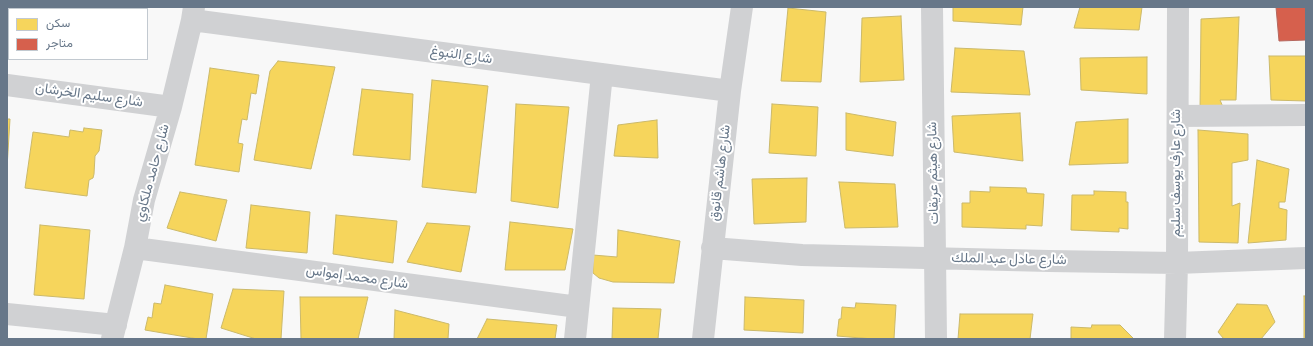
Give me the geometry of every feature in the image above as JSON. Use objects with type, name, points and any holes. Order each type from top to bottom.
[{"type":"street","name":"شارع هاشم قانوق","points":[[702,339],[730,91],[742,7]]},
{"type":"street","name":"شارع هيثم عريقات","points":[[932,7],[936,339]]},
{"type":"street","name":"شارع عارف يوسف سليم","points":[[1175,339],[1177,263],[1178,7]]},
{"type":"street","name":"شارع النبوغ","points":[[193,14],[602,74],[730,91]]},
{"type":"street","name":"شارع حامد ملكاوي","points":[[114,332],[135,248],[144,200],[171,107],[193,14]]},
{"type":"street","points":[[575,339],[602,74]]},
{"type":"street","name":"شارع سليم الخرشان","points":[[7,85],[171,107]]},
{"type":"street","points":[[1178,116],[1306,116]]},
{"type":"street","name":"شارع محمد إمواس","points":[[135,248],[578,307]]},
{"type":"street","name":"شارع عادل عبد الملك","points":[[712,248],[802,255],[1049,261],[1177,263],[1306,258]]},
{"type":"street","points":[[7,314],[114,332]]},
{"type":"building: سكن","points":[[953,7],[1023,7],[1021,25],[953,21]]},
{"type":"building: سكن","points":[[1080,7],[1142,7],[1139,30],[1074,28]]},
{"type":"building: سكن","points":[[788,8],[826,12],[821,82],[781,81]]},
{"type":"building: سكن","points":[[7,11],[8,11],[8,46],[7,49]]},
{"type":"building: سكن","points":[[901,16],[904,80],[860,82],[862,18]]},
{"type":"building: سكن","points":[[1239,17],[1236,100],[1220,100],[1226,114],[1200,111],[1201,19]]},
{"type":"building: سكن","points":[[955,48],[1024,51],[1030,95],[951,92]]},
{"type":"building: سكن","points":[[1269,56],[1306,56],[1306,101],[1271,100]]},
{"type":"building: سكن","points":[[1147,57],[1147,94],[1081,90],[1080,58]]},
{"type":"building: سكن","points":[[278,61],[335,67],[311,169],[254,160],[270,71]]},
{"type":"building: سكن","points":[[210,68],[259,75],[256,94],[251,93],[247,120],[242,119],[238,143],[243,144],[239,172],[195,165]]},
{"type":"building: سكن","points":[[432,80],[488,86],[476,193],[422,187]]},
{"type":"building: سكن","points":[[362,89],[413,94],[410,160],[353,155]]},
{"type":"building: سكن","points":[[516,104],[569,107],[558,208],[511,201]]},
{"type":"building: سكن","points":[[772,104],[818,107],[816,156],[769,153]]},
{"type":"building: سكن","points":[[846,113],[896,122],[893,156],[846,150]]},
{"type":"building: سكن","points":[[1020,113],[1023,161],[954,152],[952,116]]},
{"type":"building: سكن","points":[[7,119],[10,119],[7,168]]},
{"type":"building: سكن","points":[[1128,119],[1128,163],[1069,165],[1076,122]]},
{"type":"building: سكن","points":[[657,120],[658,158],[614,156],[618,125]]},
{"type":"building: سكن","points":[[84,128],[102,130],[99,151],[95,156],[94,174],[93,178],[89,180],[87,196],[25,188],[33,132],[69,137],[70,130],[83,132]]},
{"type":"building: سكن","points":[[1198,130],[1248,134],[1248,160],[1232,163],[1232,206],[1240,203],[1238,243],[1199,242]]},
{"type":"building: سكن","points":[[1257,160],[1289,169],[1285,202],[1279,202],[1279,208],[1287,210],[1286,240],[1248,243]]},
{"type":"building: سكن","points":[[807,178],[806,222],[754,224],[752,179]]},
{"type":"building: سكن","points":[[839,182],[895,184],[898,227],[845,228]]},
{"type":"building: سكن","points":[[990,187],[1026,188],[1027,193],[1044,194],[1042,226],[1026,225],[1026,229],[962,227],[962,203],[970,203],[970,191],[990,192]]},
{"type":"building: سكن","points":[[1094,191],[1126,192],[1126,202],[1128,202],[1128,229],[1119,228],[1119,232],[1071,230],[1072,195],[1094,195]]},
{"type":"building: سكن","points":[[180,192],[227,200],[216,241],[167,228]]},
{"type":"building: سكن","points":[[251,205],[310,212],[307,253],[246,248]]},
{"type":"building: سكن","points":[[336,215],[397,221],[393,263],[333,254]]},
{"type":"building: سكن","points":[[510,222],[573,229],[565,270],[505,270]]},
{"type":"building: سكن","points":[[427,223],[470,226],[461,272],[407,262]]},
{"type":"building: سكن","points":[[40,225],[90,230],[84,299],[34,295]]},
{"type":"building: سكن","points":[[618,230],[680,241],[674,283],[613,282],[599,278],[593,273],[593,255],[617,257]]},
{"type":"building: سكن","points":[[165,285],[213,294],[206,339],[145,330],[148,317],[152,318],[154,303],[161,304]]},
{"type":"building: سكن","points":[[233,289],[284,291],[281,339],[256,339],[221,328]]},
{"type":"building: سكن","points":[[1304,296],[1306,296],[1306,339],[1304,339]]},
{"type":"building: سكن","points":[[300,297],[368,297],[358,339],[301,339]]},
{"type":"building: سكن","points":[[745,297],[804,300],[803,333],[744,330]]},
{"type":"building: سكن","points":[[856,303],[896,305],[894,339],[837,336],[842,307],[855,308]]},
{"type":"building: سكن","points":[[1237,304],[1267,305],[1275,322],[1261,339],[1224,339],[1218,332]]},
{"type":"building: سكن","points":[[613,308],[661,309],[658,339],[612,339]]},
{"type":"building: سكن","points":[[395,310],[449,324],[448,339],[394,339]]},
{"type":"building: سكن","points":[[960,314],[1033,314],[1030,339],[958,339]]},
{"type":"building: سكن","points":[[487,319],[557,325],[555,339],[477,339]]},
{"type":"building: سكن","points":[[1092,325],[1120,325],[1134,339],[1071,339],[1071,327],[1091,328]]},
{"type":"building: متاجر","points":[[1276,7],[1306,7],[1306,40],[1279,41]]}]
